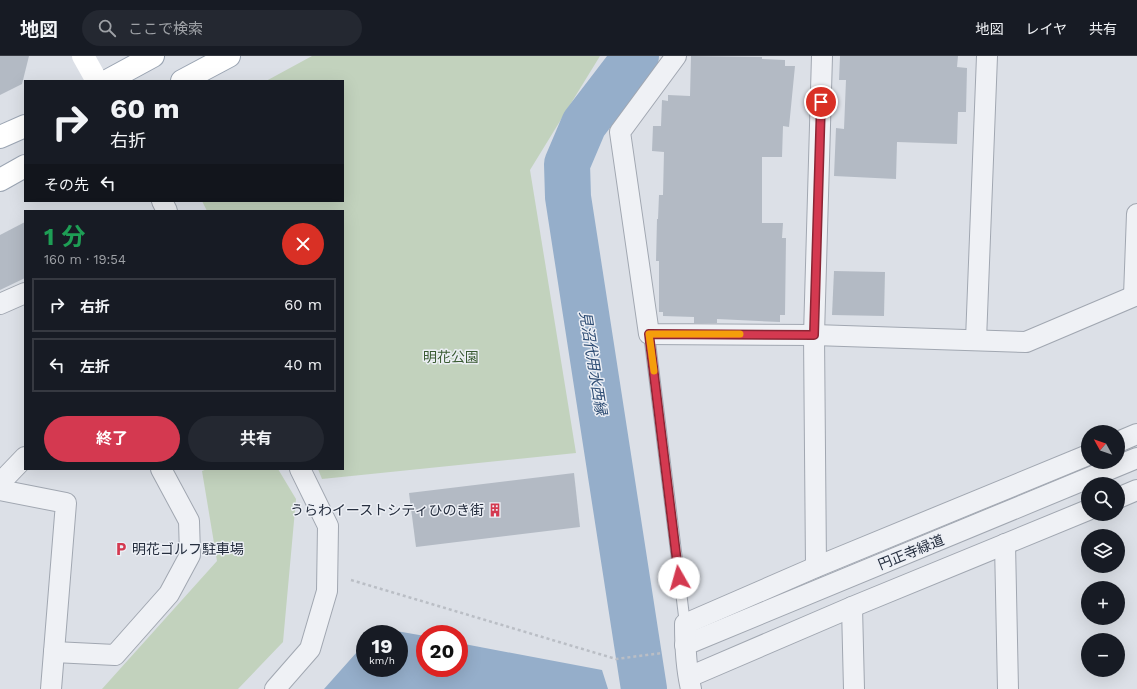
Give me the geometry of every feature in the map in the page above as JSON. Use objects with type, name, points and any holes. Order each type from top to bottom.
[{"type":"main road","points":[[83,56],[96,80]]},
{"type":"main road","points":[[109,80],[153,56]]},
{"type":"main road","points":[[184,80],[229,56]]},
{"type":"main road","points":[[0,137],[24,126]]},
{"type":"main road","points":[[0,180],[24,167]]},
{"type":"street","points":[[676,56],[620,132],[649,334],[814,335],[1026,342],[1136,295],[1137,214]]},
{"type":"street","points":[[816,567],[814,335],[822,56]]},
{"type":"street","points":[[976,340],[987,56]]},
{"type":"street","points":[[0,304],[24,294]]},
{"type":"street","points":[[1125,439],[1137,434]]},
{"type":"street","points":[[0,483],[24,458]]},
{"type":"street","points":[[1081,458],[816,567],[685,624],[685,645],[690,683],[852,607],[1081,513]]},
{"type":"street","name":"円正寺緑道","points":[[685,645],[1137,458]]},
{"type":"street","points":[[54,652],[115,655],[169,594],[190,555],[189,521],[163,470]]},
{"type":"street","points":[[275,689],[310,649],[327,591],[328,526],[300,470]]},
{"type":"street","points":[[0,490],[66,503],[51,689]]},
{"type":"street","points":[[1125,495],[1137,490]]},
{"type":"street","points":[[1005,544],[1008,689]]},
{"type":"street","points":[[852,607],[854,689]]},
{"type":"lane","points":[[649,334],[685,624]]},
{"type":"path","points":[[328,573],[616,659],[662,653]]},
{"type":"green space","name":"明花公園","points":[[312,56],[600,56],[530,170],[576,453],[322,479],[318,470],[344,470],[344,210],[206,210],[202,202],[344,202],[344,80],[268,80]]},
{"type":"green space","points":[[279,470],[296,499],[283,642],[238,689],[102,689],[217,561],[202,471]]},
{"type":"water","points":[[408,633],[416,634],[416,677],[468,677],[468,645],[602,670],[608,689],[324,689],[356,653],[356,677],[408,677]]},
{"type":"building","points":[[0,56],[29,56],[22,84],[0,95]]},
{"type":"building","points":[[691,56],[762,57],[762,59],[785,60],[785,66],[795,66],[789,127],[783,126],[782,157],[762,157],[762,223],[783,223],[782,238],[786,238],[785,315],[780,315],[780,322],[717,319],[717,323],[694,323],[694,317],[663,316],[663,312],[659,312],[659,261],[656,261],[657,219],[659,195],[663,195],[664,152],[652,151],[653,126],[661,126],[662,100],[668,101],[668,95],[690,96]]},
{"type":"building","points":[[840,56],[958,56],[957,67],[967,68],[966,112],[958,112],[957,144],[897,142],[896,179],[834,176],[836,128],[844,129],[846,80],[839,80]]},
{"type":"building","points":[[24,223],[24,278],[0,290],[0,235]]},
{"type":"building","points":[[834,271],[885,272],[884,316],[832,315]]},
{"type":"building","name":"うらわイーストシティひのき街","points":[[574,473],[580,527],[416,547],[409,493]]},
{"type":"waterway","name":"見沼代用水西縁","points":[[636,56],[584,124],[567,164],[568,197],[644,689]]},
{"type":"slow traffic","points":[[654,371],[649,334],[740,334]]},
{"type":"place","name":"うらわイーストシティひのき街","points":[[495,510]]},
{"type":"place","name":"明花ゴルフ駐車場","points":[[121,549]]},
{"type":"route","points":[[679,578],[649,334],[814,335],[821,102]]}]
